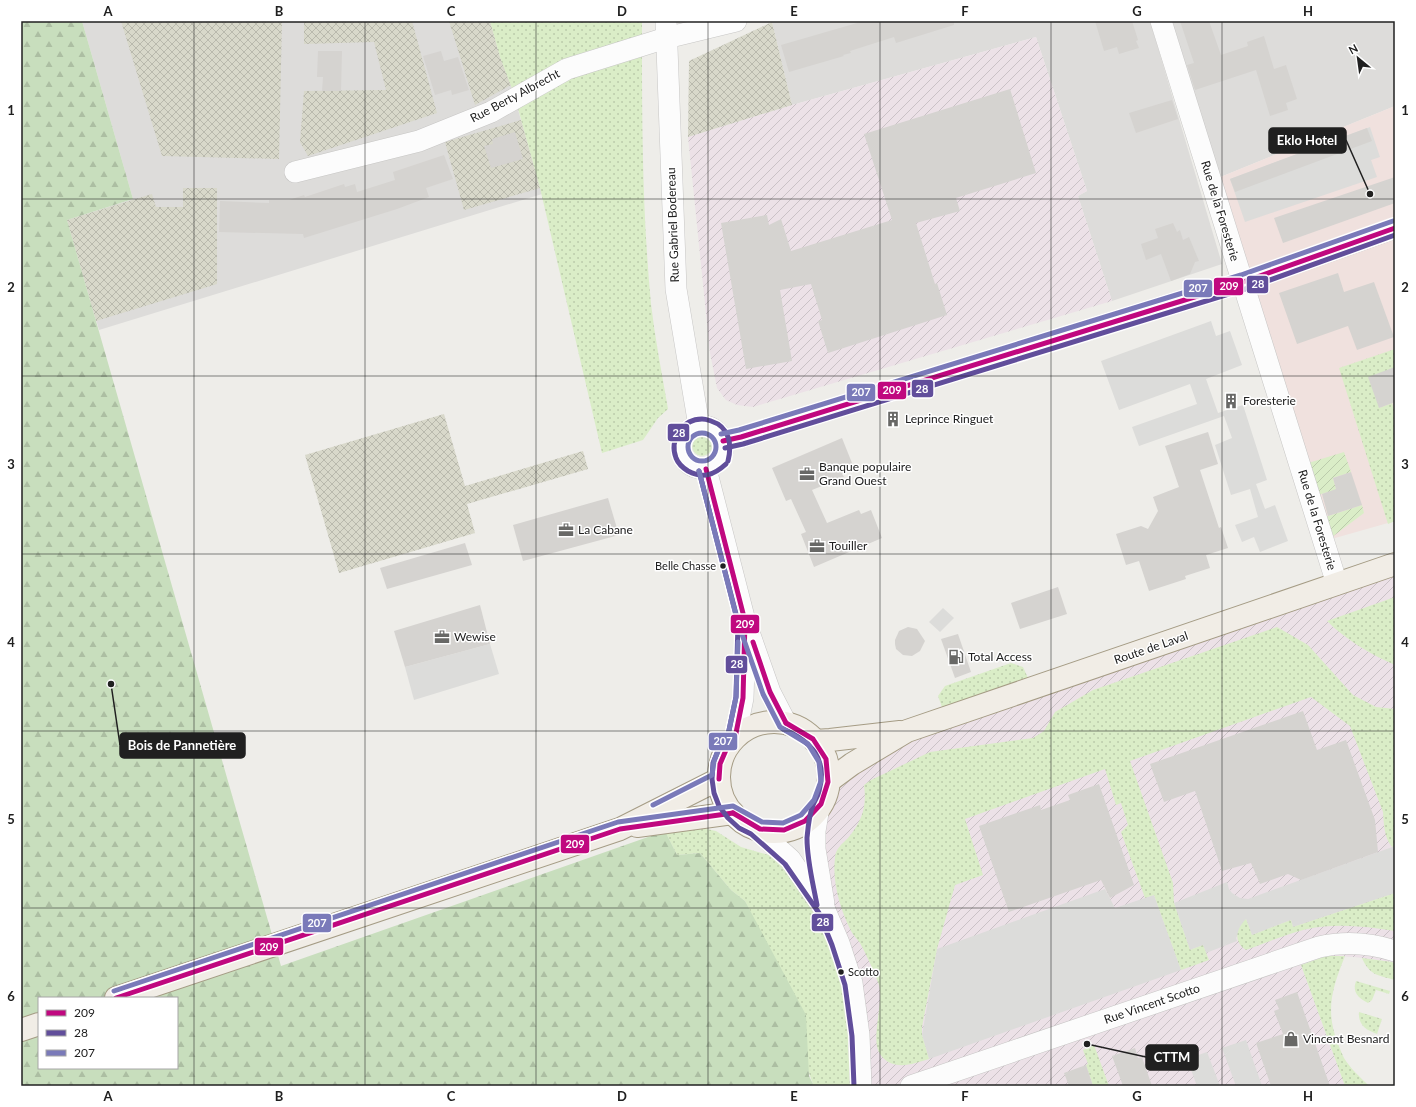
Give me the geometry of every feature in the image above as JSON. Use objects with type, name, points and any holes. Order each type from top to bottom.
[{"type":"main road","name":"Route de Laval","points":[[829,781],[852,764],[907,731],[1395,564]]},
{"type":"main road","points":[[772,722],[786,723],[799,728],[815,741],[825,758],[829,781],[826,794],[819,807],[807,820],[791,829],[773,832],[755,828],[743,822],[733,813],[723,797],[719,779],[720,764],[726,750],[735,738],[746,730],[758,724],[772,722]]},
{"type":"main road","name":"Route de Laval","points":[[815,741],[907,731]]},
{"type":"main road","points":[[119,997],[620,829],[719,779]]},
{"type":"main road","points":[[620,829],[733,813]]},
{"type":"main road","points":[[21,1030],[38,1024]]},
{"type":"street","name":"Rue Berty Albrecht","points":[[295,172],[419,141],[491,112],[567,69],[666,30],[736,21]]},
{"type":"street","name":"Rue de la Foresterie","points":[[1161,21],[1337,584]]},
{"type":"street","name":"Rue Gabriel Bodereau","points":[[666,30],[676,289],[699,426]]},
{"type":"street","points":[[723,441],[741,437],[1243,282],[1395,228]]},
{"type":"street","points":[[699,426],[711,428],[720,435],[723,441],[723,453],[720,458],[712,467],[706,469],[699,468],[688,463],[681,452],[681,443],[686,434],[689,430],[699,426]]},
{"type":"street","points":[[706,469],[746,621],[770,692],[786,723]]},
{"type":"street","points":[[735,738],[743,698],[746,621]]},
{"type":"street","points":[[819,807],[815,831],[815,848],[825,910]]},
{"type":"street","points":[[755,828],[790,859],[825,910],[839,943],[852,983],[859,1035],[861,1086]]},
{"type":"street","name":"Rue Vincent Scotto","points":[[911,1086],[1319,947],[1351,943],[1382,947],[1395,951]]},
{"type":"shaded area","points":[[82,21],[490,21],[500,57],[511,85],[542,194],[99,330],[67,220],[133,199]]},
{"type":"shaded area","points":[[121,21],[282,21],[279,159],[162,156]]},
{"type":"shaded area","points":[[304,21],[412,21],[437,113],[308,156],[300,142],[304,91],[386,90],[374,42],[304,44]]},
{"type":"shaded area","points":[[449,21],[490,21],[500,57],[511,85],[475,105]]},
{"type":"shaded area","points":[[1150,21],[1222,264],[1112,301],[1078,196],[1087,191],[1036,37],[792,105],[772,22]]},
{"type":"shaded area","points":[[1167,21],[1395,21],[1395,106],[1218,178]]},
{"type":"shaded area","points":[[772,22],[792,105],[688,137],[689,61]]},
{"type":"shaded area","points":[[1036,37],[1087,191],[1078,196],[1112,301],[753,407],[737,405],[726,400],[717,388],[710,353],[688,137],[792,105]]},
{"type":"shaded area","points":[[1395,106],[1395,521],[1328,540],[1218,178]]},
{"type":"shaded area","points":[[521,120],[540,188],[464,210],[445,142]]},
{"type":"shaded area","points":[[1370,127],[1380,157],[1371,160],[1377,177],[1245,222],[1230,179]]},
{"type":"shaded area","points":[[183,188],[217,188],[217,284],[96,321],[67,220],[152,194],[156,207],[183,207]]},
{"type":"shaded area","points":[[1211,321],[1216,336],[1230,331],[1242,365],[1206,379],[1218,413],[1243,405],[1267,480],[1256,484],[1265,509],[1275,505],[1288,541],[1260,552],[1254,537],[1242,542],[1235,525],[1258,517],[1250,489],[1231,495],[1215,445],[1232,438],[1224,416],[1139,446],[1132,427],[1197,404],[1190,384],[1119,410],[1101,361]]},
{"type":"shaded area","points":[[444,414],[465,486],[583,451],[588,469],[467,504],[475,533],[339,573],[305,455]]},
{"type":"shaded area","points":[[1395,564],[1395,964],[1392,962],[1354,957],[1326,956],[1301,965],[1345,1086],[861,1086],[819,807],[826,794],[829,781],[907,731]]},
{"type":"shaded area","points":[[943,608],[954,618],[940,632],[929,622]]},
{"type":"shaded area","points":[[490,644],[499,674],[414,700],[405,667]]},
{"type":"shaded area","points":[[1395,846],[1395,893],[1293,927],[1291,920],[1252,935],[1246,919],[1236,938],[1237,941],[1206,953],[1203,945],[1190,950],[1174,903],[1227,882],[1232,893],[1240,898],[1248,899]]},
{"type":"shaded area","points":[[1105,889],[1115,908],[1154,895],[1181,970],[929,1059],[922,1035],[937,949]]},
{"type":"shaded area","points":[[1246,1040],[1262,1086],[1236,1086],[1222,1048]]},
{"type":"shaded area","points":[[1207,1052],[1220,1086],[1197,1086],[1187,1059]]},
{"type":"green space","points":[[21,21],[82,21],[133,199],[67,220],[281,966],[665,831],[677,855],[700,853],[731,890],[745,901],[806,1015],[809,1076],[813,1084],[812,1086],[21,1086]]},
{"type":"green space","points":[[490,21],[642,21],[642,38],[513,91],[500,57]]},
{"type":"green space","points":[[642,51],[642,115],[648,272],[654,330],[668,409],[658,418],[643,440],[602,453],[540,188],[517,105],[563,79]]},
{"type":"green space","points":[[1395,349],[1395,367],[1379,408],[1392,403],[1395,412],[1395,521],[1388,524],[1339,368]]},
{"type":"green space","points":[[698,436],[706,436],[712,442],[712,450],[706,456],[698,456],[692,450],[692,442]]},
{"type":"green space","points":[[1344,452],[1351,472],[1333,478],[1337,492],[1331,491],[1315,496],[1305,464]]},
{"type":"green space","points":[[1362,505],[1364,513],[1328,540],[1322,518]]},
{"type":"green space","points":[[1395,597],[1395,665],[1359,646],[1334,628],[1327,621]]},
{"type":"green space","points":[[1277,627],[1308,645],[1353,695],[1376,707],[1395,709],[1395,846],[1392,847],[1387,839],[1383,812],[1350,726],[1311,697],[1130,761],[1173,883],[1174,903],[1190,950],[1203,945],[1209,960],[1181,970],[1154,895],[1145,898],[1121,832],[1128,825],[1121,803],[1116,805],[1105,769],[965,819],[983,875],[955,885],[937,949],[922,1027],[922,1035],[929,1059],[903,1065],[897,1065],[885,1060],[877,1048],[876,1040],[880,1001],[879,985],[863,948],[847,923],[840,905],[834,867],[836,852],[853,832],[860,820],[865,800],[864,785],[871,780],[930,752],[1033,738],[1044,731],[1055,712],[1093,690]]},
{"type":"green space","points":[[1011,663],[1023,667],[1028,678],[942,707],[938,696],[945,686]]},
{"type":"green space","points":[[702,828],[716,831],[741,847],[772,856],[787,868],[801,888],[836,960],[849,1007],[853,1040],[848,1041],[850,1086],[812,1086],[813,1084],[751,913],[745,901],[731,890],[700,853],[677,855],[665,831]]},
{"type":"green space","points":[[1395,893],[1395,931],[1351,926],[1329,926],[1291,933],[1246,950],[1239,943],[1237,935],[1238,931],[1246,919],[1252,935],[1291,920],[1293,927]]},
{"type":"green space","points":[[1326,956],[1345,956],[1337,977],[1332,998],[1331,1008],[1333,1029],[1344,1058],[1352,1069],[1369,1086],[1345,1086],[1301,965]]},
{"type":"green space","points":[[1362,958],[1392,962],[1395,964],[1395,980],[1379,976],[1371,972]]},
{"type":"green space","points":[[1356,981],[1390,991],[1389,994],[1376,990],[1372,1000],[1368,1003],[1361,999],[1355,991]]},
{"type":"green space","points":[[1359,1012],[1382,1019],[1377,1034],[1369,1031],[1361,1024]]},
{"type":"green space","points":[[1094,1045],[1109,1086],[1093,1086],[1083,1050]]},
{"type":"building","points":[[864,21],[954,21],[954,25],[896,43],[894,37],[850,51],[851,53],[843,55],[844,56],[789,72],[781,45]]},
{"type":"building","points":[[1095,21],[1132,21],[1139,48],[1119,54],[1117,47],[1104,51]]},
{"type":"building","points":[[1180,21],[1209,21],[1221,55],[1248,46],[1247,42],[1264,36],[1274,69],[1286,65],[1297,99],[1286,103],[1288,110],[1270,116],[1256,70],[1195,90],[1187,65],[1194,63]]},
{"type":"building","points":[[318,51],[342,51],[341,91],[322,91],[323,77],[317,77]]},
{"type":"building","points":[[441,51],[444,61],[458,57],[469,90],[452,95],[451,90],[435,95],[423,56]]},
{"type":"building","points":[[1010,89],[1036,173],[956,198],[960,211],[916,223],[935,284],[937,283],[947,315],[828,353],[818,321],[822,320],[811,284],[780,290],[792,361],[746,369],[721,223],[767,215],[769,225],[781,219],[791,251],[892,220],[864,134]]},
{"type":"building","points":[[1172,100],[1178,119],[1136,133],[1129,113]]},
{"type":"building","points":[[1367,128],[1372,141],[1235,192],[1230,179]]},
{"type":"building","points":[[515,132],[523,159],[491,168],[484,146],[493,144],[492,139]]},
{"type":"building","points":[[444,155],[453,179],[426,188],[429,197],[397,209],[304,238],[303,234],[219,232],[220,201],[269,203],[269,200],[289,200],[304,195],[305,197],[344,184],[345,187],[355,184],[357,192],[395,180],[393,172]]},
{"type":"building","points":[[1395,177],[1395,203],[1283,243],[1274,218]]},
{"type":"building","points":[[1173,223],[1177,232],[1180,230],[1183,240],[1189,237],[1199,261],[1195,262],[1190,274],[1171,281],[1161,254],[1146,260],[1141,244],[1158,238],[1155,229]]},
{"type":"building","points":[[1338,273],[1344,292],[1374,282],[1394,337],[1357,350],[1348,326],[1297,344],[1279,293]]},
{"type":"building","points":[[1395,367],[1395,402],[1379,408],[1368,377]]},
{"type":"building","points":[[1208,432],[1218,464],[1200,470],[1219,528],[1221,527],[1228,548],[1206,555],[1210,568],[1185,576],[1186,579],[1149,591],[1139,561],[1126,565],[1116,534],[1141,526],[1148,529],[1158,511],[1153,497],[1179,487],[1165,446]]},
{"type":"building","points":[[842,438],[854,468],[842,474],[844,477],[812,490],[827,523],[859,510],[861,514],[871,510],[882,538],[814,567],[801,534],[806,532],[791,499],[786,501],[772,468]]},
{"type":"building","points":[[1351,472],[1362,505],[1328,516],[1322,494],[1336,489],[1333,478]]},
{"type":"building","name":"La Cabane","points":[[608,498],[619,535],[523,561],[513,525]]},
{"type":"building","points":[[465,543],[472,565],[387,589],[380,568]]},
{"type":"building","points":[[1058,587],[1067,614],[1020,629],[1011,603]]},
{"type":"building","name":"Wewise","points":[[480,605],[490,644],[405,667],[394,631]]},
{"type":"building","points":[[908,627],[917,629],[925,641],[920,651],[912,656],[903,655],[896,649],[895,644],[899,631]]},
{"type":"building","name":"Total Access","points":[[958,634],[971,672],[955,678],[941,639]]},
{"type":"building","points":[[1303,711],[1317,750],[1346,740],[1375,820],[1378,852],[1301,880],[1288,874],[1260,884],[1251,863],[1222,871],[1195,791],[1164,802],[1150,764]]},
{"type":"building","points":[[1099,784],[1134,885],[1110,898],[1101,880],[1009,912],[979,826],[1040,805],[1041,810],[1070,800],[1068,795]]},
{"type":"building","name":"Vincent Besnard","points":[[1297,992],[1330,1086],[1271,1086],[1256,1043],[1283,1034],[1274,1011],[1279,1009],[1275,1000]]},
{"type":"building","points":[[1135,1048],[1138,1058],[1142,1057],[1152,1086],[1123,1086],[1112,1056]]},
{"type":"building","points":[[1086,1065],[1093,1086],[1069,1086],[1064,1073]]},
{"type":"transit line","name":"207","points":[[721,434],[739,430],[1241,275],[1393,221]]},
{"type":"transit line","name":"209","points":[[723,441],[741,437],[1243,282],[1395,228]]},
{"type":"transit line","name":"28","points":[[725,448],[743,444],[1245,289],[1395,235]]},
{"type":"transit line","name":"28","points":[[726,464],[717,471],[708,475],[699,475],[686,470],[678,462],[674,451],[674,444],[679,431],[689,422],[695,420],[706,419],[717,424],[726,432],[728,437],[730,449],[728,461]]},
{"type":"transit line","name":"207","points":[[702,433],[712,437],[716,447],[712,457],[702,461],[692,457],[688,447],[692,437],[702,433]]},
{"type":"transit line","name":"209","points":[[706,469],[745,621],[743,698],[735,738],[726,750],[720,764],[719,779]]},
{"type":"transit line","name":"28","points":[[699,471],[738,622],[736,697],[728,735],[720,746],[713,763],[712,779],[714,793],[719,806],[728,818],[739,828],[751,834],[785,864],[819,913],[832,945],[845,985],[852,1036],[854,1086]]},
{"type":"transit line","name":"207","points":[[114,991],[618,822],[733,806],[762,822],[783,823],[801,815],[814,800],[821,781],[819,762],[808,744],[780,727],[763,694],[738,623],[699,471]]},
{"type":"transit line","name":"207","points":[[653,805],[712,775],[714,761],[720,746],[728,735],[736,697],[738,642]]},
{"type":"transit line","name":"209","points":[[753,642],[770,692],[786,723]]},
{"type":"transit line","name":"209","points":[[733,813],[760,829],[784,830],[805,821],[821,804],[828,782],[826,759],[813,739],[786,723]]},
{"type":"transit line","name":"28","points":[[783,729],[802,739],[809,745],[819,760],[821,770],[819,791],[813,805],[808,825],[807,838],[809,864],[817,905]]},
{"type":"transit line","name":"209","points":[[119,997],[620,829],[733,813]]},
{"type":"place","name":"Eklo Hotel","points":[[1370,194]]},
{"type":"place","name":"Foresterie","points":[[1231,401]]},
{"type":"place","name":"Leprince Ringuet","points":[[893,419]]},
{"type":"place","name":"Banque populaire Grand Ouest","points":[[807,474]]},
{"type":"place","name":"La Cabane","points":[[566,530]]},
{"type":"place","name":"Touiller","points":[[817,546]]},
{"type":"place","name":"Belle Chasse","points":[[723,566]]},
{"type":"place","name":"Wewise","points":[[442,637]]},
{"type":"place","name":"Total Access","points":[[956,657]]},
{"type":"place","name":"Bois de Pannetière","points":[[111,684]]},
{"type":"place","name":"Scotto","points":[[841,972]]},
{"type":"place","name":"Vincent Besnard","points":[[1291,1039]]},
{"type":"place","name":"CTTM","points":[[1087,1044]]}]
